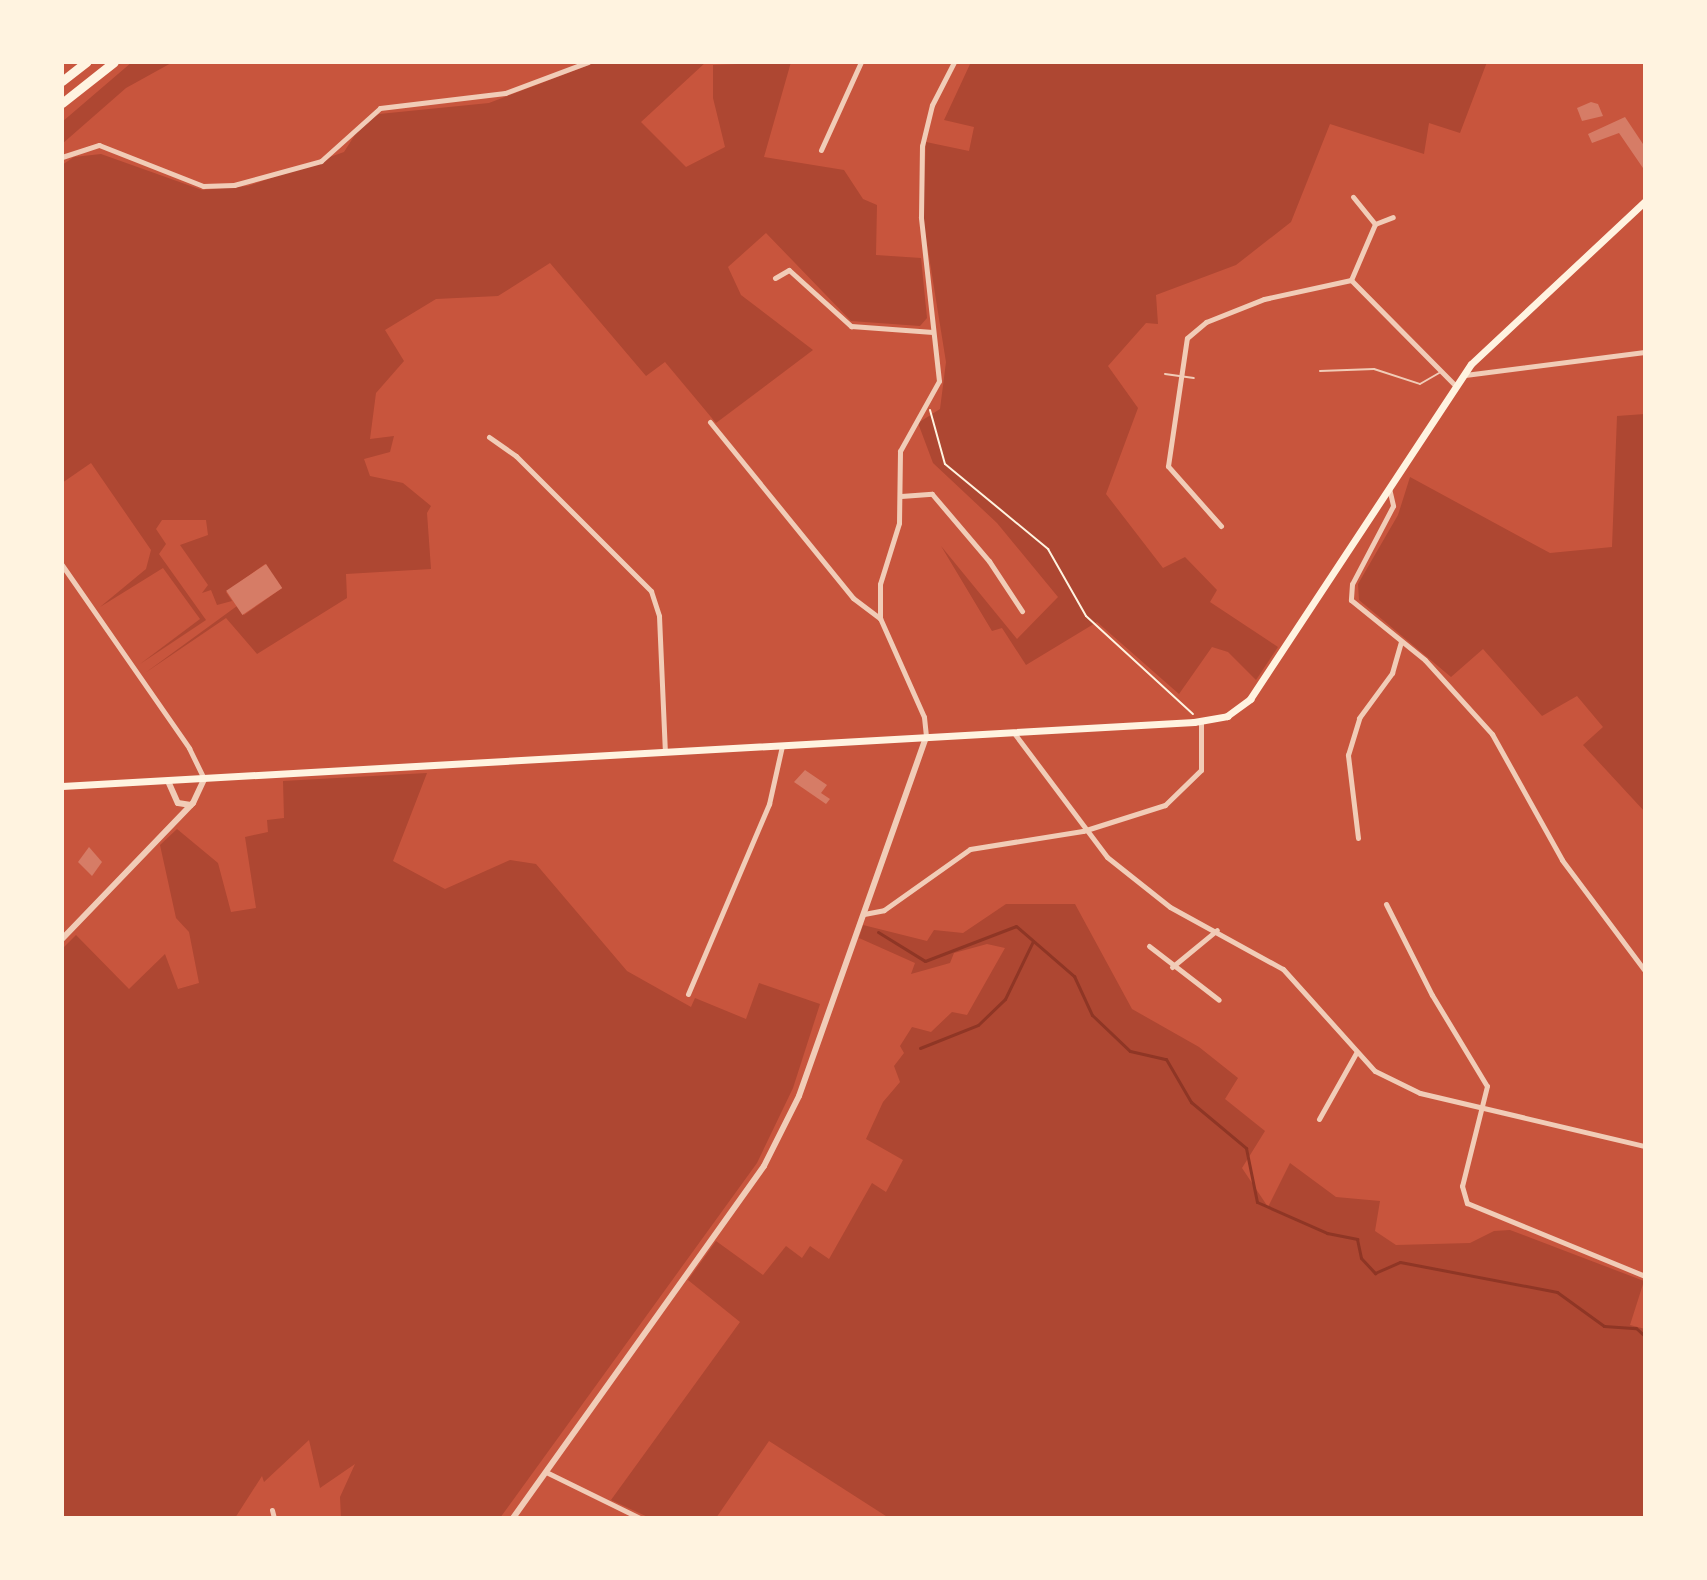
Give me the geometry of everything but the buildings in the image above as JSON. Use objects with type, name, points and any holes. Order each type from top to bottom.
[{"type":"highway","points":[[62,79],[85,62]]},
{"type":"highway","points":[[62,103],[114,62]]},
{"type":"main road","points":[[62,786],[1201,722],[1233,713],[1250,699],[1456,386],[1490,342],[1645,201]]},
{"type":"street","points":[[62,157],[99,145],[203,186],[234,185],[321,161],[380,108],[505,93],[588,62]]},
{"type":"street","points":[[821,150],[861,62]]},
{"type":"street","points":[[513,1518],[764,1166],[799,1096],[926,737],[924,717],[880,618],[880,584],[899,523],[900,451],[929,405],[939,381],[921,217],[922,146],[932,105],[954,62]]},
{"type":"street","points":[[1353,197],[1375,224]]},
{"type":"street","points":[[1351,280],[1375,224],[1393,217]]},
{"type":"street","points":[[775,278],[789,270],[851,326],[933,332]]},
{"type":"street","points":[[1351,280],[1424,358],[1456,386]]},
{"type":"street","points":[[1221,526],[1168,466],[1187,338],[1206,322],[1264,299],[1351,280]]},
{"type":"street","points":[[1464,375],[1645,352]]},
{"type":"street","points":[[710,422],[853,598],[880,618]]},
{"type":"street","points":[[489,437],[516,456],[651,591],[659,616],[665,753]]},
{"type":"street","points":[[1389,487],[1393,506],[1352,584],[1351,600],[1440,675],[1497,742],[1562,860],[1645,971]]},
{"type":"street","points":[[901,496],[932,494],[989,561],[1022,611]]},
{"type":"street","points":[[62,565],[189,748],[204,779],[191,805],[62,939]]},
{"type":"street","points":[[1358,838],[1348,755],[1359,718],[1392,673],[1402,641]]},
{"type":"street","points":[[864,914],[884,910],[970,849],[1083,831],[1165,805],[1201,770],[1201,722]]},
{"type":"street","points":[[1014,733],[1083,831],[1135,882],[1283,969],[1311,994],[1356,1053],[1375,1071],[1420,1093],[1645,1146]]},
{"type":"street","points":[[688,994],[769,804],[782,746]]},
{"type":"street","points":[[168,781],[178,803],[174,821]]},
{"type":"street","points":[[178,803],[191,805]]},
{"type":"street","points":[[1386,904],[1438,1005],[1484,1079],[1481,1108],[1462,1186],[1467,1203],[1645,1276]]},
{"type":"street","points":[[1172,967],[1217,930]]},
{"type":"street","points":[[1149,946],[1172,967],[1219,1000]]},
{"type":"street","points":[[1319,1119],[1356,1053]]},
{"type":"street","points":[[546,1472],[640,1518]]},
{"type":"street","points":[[272,1510],[274,1518]]},
{"type":"lane","points":[[1320,371],[1374,369],[1420,384],[1439,373]]},
{"type":"lane","points":[[1165,374],[1194,378]]},
{"type":"path","points":[[929,405],[940,458],[1002,516],[1048,549],[1086,616],[1201,722]]},
{"type":"shaded area","points":[[132,62],[173,62],[126,88],[62,144],[62,122]]},
{"type":"shaded area","points":[[597,62],[706,62],[641,122],[686,167],[725,147],[713,98],[713,65],[791,62],[764,157],[844,170],[863,199],[877,205],[876,255],[921,258],[927,318],[920,326],[851,321],[766,233],[728,267],[741,295],[813,350],[716,423],[665,362],[646,376],[550,263],[498,296],[436,299],[385,330],[404,361],[376,393],[370,439],[394,436],[390,452],[364,459],[370,476],[403,483],[431,506],[427,513],[431,569],[346,574],[347,598],[257,654],[226,618],[145,673],[237,606],[244,615],[282,588],[265,564],[226,592],[232,601],[217,605],[211,590],[202,593],[208,585],[180,545],[208,535],[206,520],[162,520],[156,529],[166,544],[159,554],[206,620],[140,664],[200,619],[163,568],[100,607],[146,569],[151,550],[91,463],[62,483],[62,165],[74,157],[101,154],[202,190],[248,186],[344,152],[360,127],[379,114],[489,103]]},
{"type":"shaded area","points":[[971,62],[1487,62],[1460,133],[1429,123],[1424,154],[1330,124],[1291,222],[1236,265],[1156,295],[1158,324],[1146,323],[1108,366],[1138,408],[1106,494],[1163,568],[1185,557],[1217,590],[1210,602],[1278,647],[1256,680],[1228,652],[1212,647],[1179,694],[1097,622],[1026,665],[1002,628],[992,631],[941,546],[1017,639],[1058,597],[997,523],[933,463],[918,423],[940,409],[946,362],[923,219],[926,142],[969,151],[974,127],[944,120]]},
{"type":"shaded area","points":[[1645,414],[1645,812],[1583,745],[1603,727],[1577,696],[1542,716],[1483,649],[1451,677],[1359,600],[1358,584],[1398,515],[1410,477],[1550,553],[1612,547],[1617,416]]},
{"type":"shaded area","points":[[427,773],[393,861],[445,889],[510,860],[536,864],[627,971],[691,1007],[695,998],[746,1019],[759,983],[820,1004],[793,1088],[757,1163],[500,1518],[341,1518],[340,1497],[355,1464],[320,1488],[309,1440],[264,1482],[262,1476],[235,1518],[62,1518],[62,949],[76,935],[129,989],[165,954],[178,989],[199,983],[189,932],[176,918],[160,845],[177,829],[218,863],[231,912],[256,908],[245,837],[268,832],[267,820],[284,818],[283,781]]},
{"type":"shaded area","points":[[1006,904],[1075,904],[1132,1009],[1199,1047],[1238,1078],[1225,1099],[1265,1131],[1242,1168],[1268,1207],[1290,1163],[1336,1197],[1380,1201],[1375,1231],[1396,1245],[1470,1243],[1494,1231],[1510,1230],[1644,1281],[1630,1325],[1645,1329],[1645,1518],[889,1518],[769,1441],[716,1518],[650,1518],[611,1500],[740,1322],[688,1280],[716,1241],[763,1275],[786,1246],[802,1258],[810,1246],[829,1259],[872,1183],[886,1192],[903,1160],[866,1139],[883,1102],[900,1082],[894,1066],[904,1053],[900,1046],[912,1027],[931,1032],[952,1012],[967,1015],[1005,948],[987,944],[954,953],[950,963],[911,974],[915,963],[859,938],[863,925],[927,941],[934,930],[963,933]]},
{"type":"waterway","points":[[878,932],[925,961],[1016,926],[1074,976],[1092,1015],[1130,1051],[1166,1059],[1191,1102],[1246,1148],[1257,1202],[1327,1233],[1357,1239],[1361,1258],[1375,1273],[1400,1262],[1557,1292],[1604,1326],[1636,1328],[1645,1336]]},
{"type":"waterway","points":[[920,1048],[978,1025],[1005,999],[1033,941]]}]
